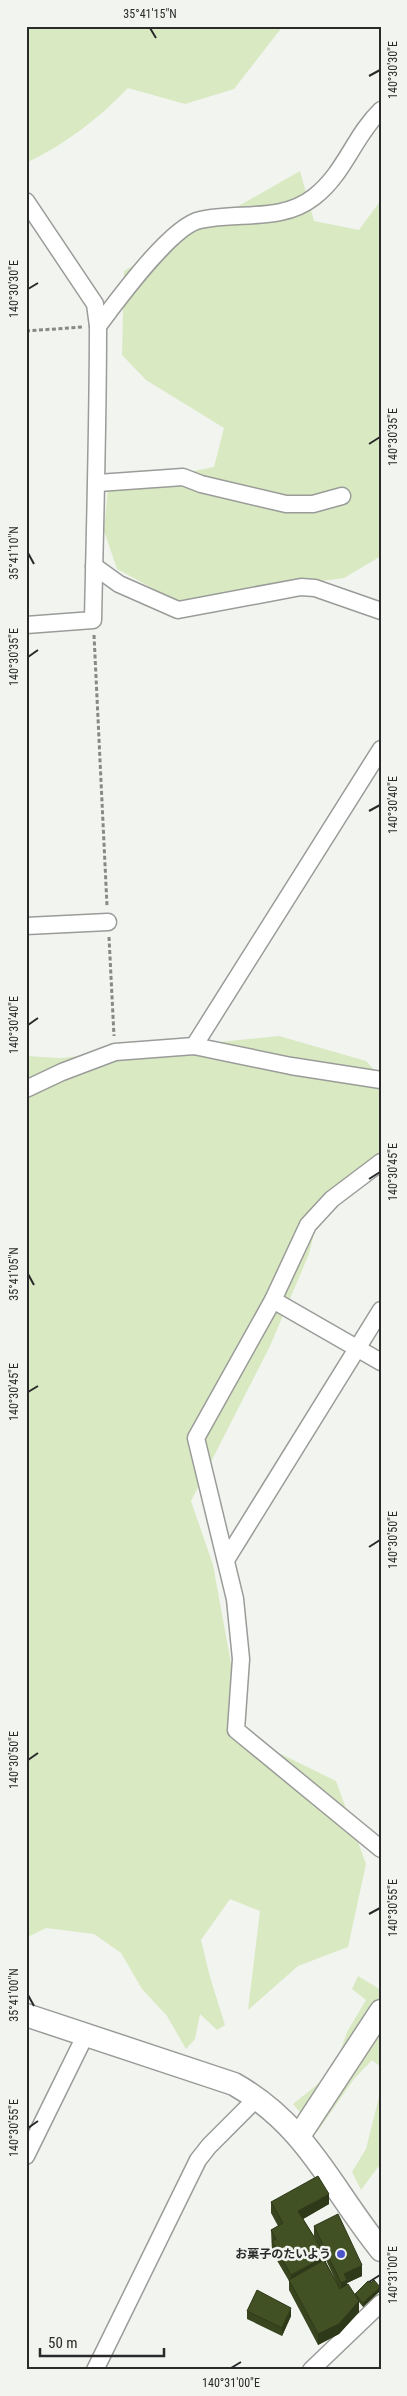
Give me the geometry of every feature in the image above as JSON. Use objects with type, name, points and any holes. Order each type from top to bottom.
[{"type":"street","points":[[98,326],[140,270],[182,230],[198,220],[284,212],[314,198],[340,172],[368,124],[381,110]]},
{"type":"street","points":[[26,201],[96,304],[98,326],[98,482],[94,540],[93,620],[26,625]]},
{"type":"street","points":[[98,482],[183,477],[201,484],[286,504],[313,504],[342,496]]},
{"type":"street","points":[[94,566],[119,584],[178,610],[301,587],[315,588],[381,611]]},
{"type":"street","points":[[194,1046],[381,749]]},
{"type":"street","points":[[26,926],[108,922]]},
{"type":"street","points":[[26,1089],[62,1072],[115,1052],[194,1046],[291,1066],[381,1080]]},
{"type":"street","points":[[381,1162],[332,1199],[308,1225],[272,1300],[196,1438],[235,1599],[241,1659],[236,1730],[381,1849]]},
{"type":"street","points":[[272,1300],[381,1362]]},
{"type":"street","points":[[226,1560],[381,1310]]},
{"type":"street","points":[[299,2136],[381,2011]]},
{"type":"street","points":[[26,2015],[234,2084],[258,2097],[277,2112],[299,2136],[323,2166],[381,2250]]},
{"type":"street","points":[[26,2156],[85,2036]]},
{"type":"street","points":[[95,2370],[198,2160],[209,2146],[258,2097]]},
{"type":"street","points":[[311,2370],[381,2303]]},
{"type":"path","points":[[26,330],[98,326]]},
{"type":"path","points":[[93,620],[115,1052]]},
{"type":"green space","points":[[26,26],[283,26],[234,89],[185,104],[128,88],[81,130],[55,148],[26,163]]},
{"type":"green space","points":[[300,171],[314,221],[359,230],[381,200],[381,556],[344,578],[176,601],[117,569],[104,531],[108,488],[214,467],[224,428],[146,380],[122,355],[124,271]]},
{"type":"green space","points":[[279,1036],[366,1061],[381,1077],[381,1151],[366,1168],[321,1206],[309,1254],[270,1346],[191,1501],[213,1565],[246,1745],[281,1754],[336,1781],[366,1864],[348,1947],[298,1966],[248,2010],[260,1911],[230,1899],[201,1940],[225,2025],[217,2030],[200,2014],[195,2039],[186,2049],[167,2016],[142,1989],[121,1953],[94,1934],[46,1928],[26,1938],[26,1056],[60,1058]]},
{"type":"green space","points":[[358,1976],[381,1990],[381,2067],[372,2060],[354,2079],[317,2132],[293,2104],[333,2072],[347,2032],[366,2000],[352,1989]]},
{"type":"green space","points":[[381,2089],[381,2168],[378,2167],[361,2190],[352,2172],[366,2149]]},
{"type":"building","points":[[318,2176],[329,2194],[298,2211],[326,2256],[291,2275],[272,2241],[276,2239],[271,2230],[283,2223],[271,2202]]},
{"type":"building","points":[[338,2214],[362,2265],[344,2274],[347,2280],[341,2283],[314,2226]]},
{"type":"building","points":[[324,2260],[340,2289],[348,2284],[359,2301],[339,2324],[318,2334],[289,2280]]},
{"type":"building","points":[[374,2280],[380,2287],[363,2303],[355,2294],[368,2281],[371,2283]]},
{"type":"building","points":[[257,2290],[291,2308],[282,2328],[247,2311]]},
{"type":"place","name":"お菓子のたいよう","points":[[341,2254]]}]
